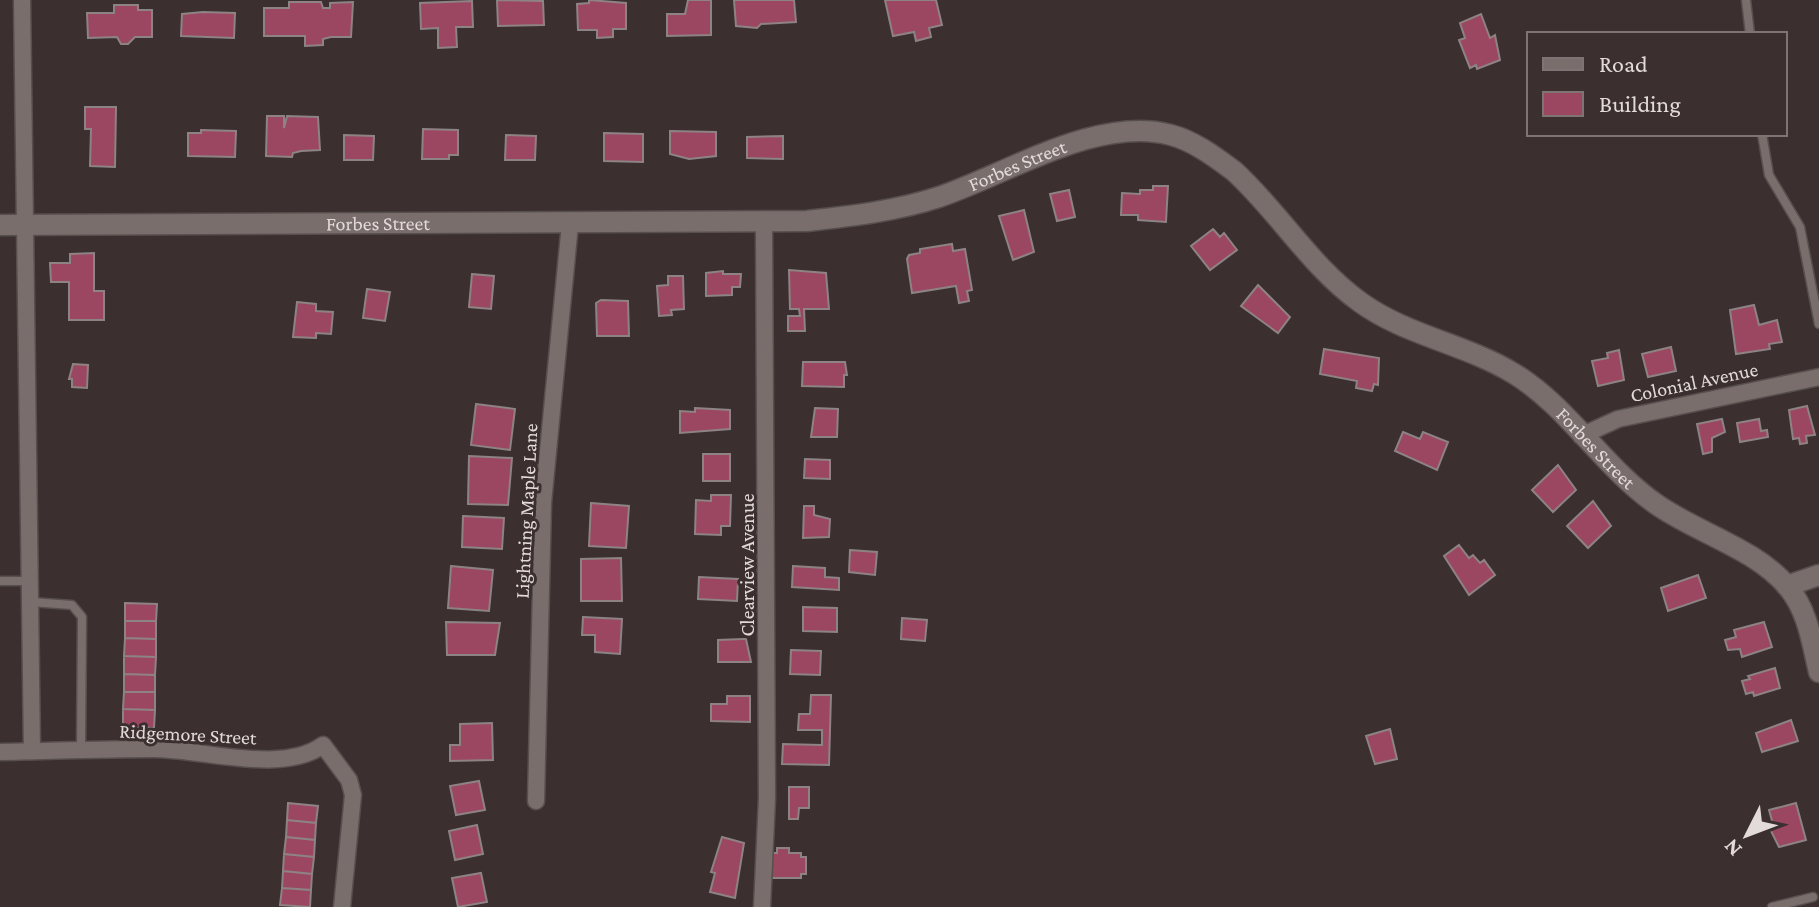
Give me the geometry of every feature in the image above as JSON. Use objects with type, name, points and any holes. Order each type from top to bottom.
[{"type":"street","points":[[22,0],[32,751]]},
{"type":"street","name":"Forbes Street","points":[[0,225],[764,224],[892,209],[937,197],[1106,134],[1148,131],[1170,135],[1213,155],[1234,171],[1258,193],[1340,286],[1361,303],[1384,316],[1491,360],[1518,376],[1635,489],[1658,506],[1762,564],[1787,586],[1806,619],[1819,672]]},
{"type":"street","name":"Lightning Maple Lane","points":[[536,801],[543,503],[570,224]]},
{"type":"street","name":"Clearview Avenue","points":[[762,907],[767,798],[764,224]]},
{"type":"street","name":"Colonial Avenue","points":[[1581,436],[1618,419],[1819,377]]},
{"type":"street","points":[[1787,586],[1819,575]]},
{"type":"street","name":"Ridgemore Street","points":[[0,752],[180,750],[258,759],[309,756],[323,745],[349,780],[353,795],[342,907]]},
{"type":"lane","points":[[1746,0],[1750,32]]},
{"type":"lane","points":[[1762,136],[1769,175],[1800,227],[1819,324]]},
{"type":"lane","points":[[0,581],[28,581]]},
{"type":"lane","points":[[28,602],[72,605],[82,617],[81,750]]},
{"type":"lane","points":[[1772,907],[1813,897]]},
{"type":"building","points":[[497,0],[543,1],[544,25],[498,26]]},
{"type":"building","points":[[589,0],[626,3],[626,29],[613,29],[613,37],[597,38],[597,30],[578,30],[577,4],[589,3]]},
{"type":"building","points":[[688,0],[711,0],[711,35],[667,36],[667,14],[685,14]]},
{"type":"building","points":[[734,0],[794,0],[796,22],[761,24],[757,28],[736,26]]},
{"type":"building","points":[[885,0],[936,0],[942,25],[929,28],[931,37],[916,41],[914,32],[893,36]]},
{"type":"building","points":[[472,1],[473,27],[456,27],[457,47],[438,48],[438,28],[421,29],[420,3]]},
{"type":"building","points":[[289,2],[321,2],[323,8],[330,8],[330,3],[353,2],[351,37],[331,37],[323,39],[323,45],[305,46],[305,36],[264,36],[264,8],[289,8]]},
{"type":"building","points":[[114,5],[138,5],[138,10],[152,10],[152,37],[135,37],[128,44],[121,44],[117,37],[88,38],[87,13],[114,13]]},
{"type":"building","points":[[235,13],[234,38],[181,36],[182,14]]},
{"type":"building","points":[[1481,14],[1490,38],[1495,35],[1500,60],[1477,69],[1476,65],[1470,68],[1459,40],[1465,38],[1460,23]]},
{"type":"building","points":[[85,107],[116,107],[115,167],[90,166],[91,129],[85,129]]},
{"type":"building","points":[[267,116],[284,116],[284,128],[287,116],[318,117],[320,150],[293,153],[292,157],[266,156]]},
{"type":"building","points":[[423,129],[458,130],[458,155],[449,155],[449,159],[422,159]]},
{"type":"building","points":[[201,130],[236,131],[235,157],[188,156],[188,133],[201,133]]},
{"type":"building","points":[[670,131],[716,132],[716,156],[689,159],[670,154]]},
{"type":"building","points":[[604,133],[643,134],[643,162],[604,161]]},
{"type":"building","points":[[344,135],[374,136],[373,160],[344,160]]},
{"type":"building","points":[[506,135],[536,136],[535,160],[505,160]]},
{"type":"building","points":[[783,136],[783,159],[747,158],[747,137]]},
{"type":"building","points":[[1153,186],[1168,186],[1166,222],[1138,220],[1138,215],[1121,215],[1122,193],[1140,194],[1140,190],[1153,190]]},
{"type":"building","points":[[1069,190],[1075,217],[1057,221],[1050,194]]},
{"type":"building","points":[[1024,210],[1034,252],[1013,260],[999,216]]},
{"type":"building","points":[[1213,229],[1220,237],[1224,233],[1237,250],[1210,270],[1191,246]]},
{"type":"building","points":[[952,244],[953,251],[965,249],[972,290],[967,291],[969,301],[959,303],[956,286],[912,293],[909,255],[920,253],[920,249]]},
{"type":"building","points":[[94,253],[94,291],[104,291],[104,320],[69,320],[69,282],[51,282],[50,263],[70,263],[70,254]]},
{"type":"building","points":[[789,270],[826,273],[829,309],[804,309],[805,331],[788,331],[788,316],[800,316],[799,309],[790,309]]},
{"type":"building","points":[[723,271],[723,274],[741,274],[740,287],[732,287],[732,295],[706,296],[706,273]]},
{"type":"building","points":[[472,274],[494,276],[491,309],[469,307]]},
{"type":"building","points":[[668,276],[683,276],[684,309],[671,310],[672,315],[659,316],[657,286],[668,285]]},
{"type":"building","points":[[1258,285],[1290,317],[1278,333],[1241,306]]},
{"type":"building","points":[[367,289],[390,292],[385,321],[363,318]]},
{"type":"building","points":[[601,300],[628,301],[629,336],[597,336],[596,303]]},
{"type":"building","points":[[297,302],[316,304],[316,311],[333,312],[331,334],[316,333],[316,338],[293,337]]},
{"type":"building","points":[[1754,305],[1759,325],[1777,320],[1782,342],[1769,344],[1770,349],[1736,354],[1730,310]]},
{"type":"building","points":[[1671,347],[1676,371],[1648,377],[1642,354]]},
{"type":"building","points":[[1324,349],[1379,358],[1378,385],[1374,384],[1372,391],[1356,388],[1357,381],[1320,374]]},
{"type":"building","points":[[1619,350],[1624,380],[1598,386],[1592,361],[1608,358],[1607,353]]},
{"type":"building","points":[[803,362],[845,362],[847,375],[844,375],[844,387],[802,386]]},
{"type":"building","points":[[73,364],[88,365],[87,388],[72,387],[72,379],[69,379]]},
{"type":"building","points":[[476,404],[515,409],[510,450],[471,445]]},
{"type":"building","points":[[1807,406],[1815,435],[1806,436],[1807,443],[1800,444],[1799,438],[1793,439],[1789,410]]},
{"type":"building","points":[[695,408],[730,410],[730,429],[680,433],[680,411],[695,412]]},
{"type":"building","points":[[815,408],[838,409],[837,437],[811,437]]},
{"type":"building","points":[[1722,419],[1725,432],[1712,438],[1712,452],[1703,454],[1697,424]]},
{"type":"building","points":[[1759,419],[1761,431],[1767,430],[1768,437],[1740,442],[1737,423]]},
{"type":"building","points":[[1403,432],[1420,439],[1423,432],[1448,442],[1437,470],[1395,451]]},
{"type":"building","points":[[703,454],[730,454],[730,481],[703,481]]},
{"type":"building","points":[[469,456],[512,458],[508,505],[468,504]]},
{"type":"building","points":[[805,459],[830,460],[830,479],[804,478]]},
{"type":"building","points":[[1558,465],[1576,490],[1553,512],[1532,490]]},
{"type":"building","points":[[711,495],[731,495],[730,526],[721,526],[721,535],[695,534],[696,500],[711,501]]},
{"type":"building","points":[[1593,501],[1611,526],[1588,548],[1567,526]]},
{"type":"building","points":[[591,503],[629,506],[626,548],[589,546]]},
{"type":"building","points":[[804,506],[814,506],[814,515],[830,519],[829,537],[803,538]]},
{"type":"building","points":[[463,516],[504,518],[502,549],[462,547]]},
{"type":"building","points":[[1459,545],[1469,558],[1473,555],[1480,563],[1484,560],[1495,575],[1469,595],[1444,556]]},
{"type":"building","points":[[850,550],[877,552],[875,575],[849,572]]},
{"type":"building","points":[[621,558],[622,601],[581,601],[581,559]]},
{"type":"building","points":[[451,566],[493,570],[489,611],[448,608]]},
{"type":"building","points":[[793,566],[825,568],[825,577],[839,578],[839,590],[792,587]]},
{"type":"building","points":[[1698,575],[1706,598],[1668,611],[1661,588]]},
{"type":"building","points":[[699,577],[738,579],[737,601],[698,599]]},
{"type":"building","points":[[125,603],[157,604],[156,621],[125,621]]},
{"type":"building","points":[[803,607],[837,608],[837,632],[803,631]]},
{"type":"building","points":[[583,617],[622,619],[620,654],[595,652],[595,635],[582,635]]},
{"type":"building","points":[[902,618],[927,620],[925,641],[901,639]]},
{"type":"building","points":[[125,621],[156,621],[156,639],[125,638]]},
{"type":"building","points":[[446,622],[500,623],[495,655],[447,655]]},
{"type":"building","points":[[1764,622],[1772,647],[1742,657],[1740,649],[1728,650],[1725,640],[1736,637],[1734,630]]},
{"type":"building","points":[[125,638],[156,639],[156,657],[124,656]]},
{"type":"building","points":[[746,639],[751,662],[718,662],[718,640]]},
{"type":"building","points":[[791,650],[821,651],[820,675],[790,674]]},
{"type":"building","points":[[124,656],[156,657],[155,675],[124,674]]},
{"type":"building","points":[[1775,668],[1780,688],[1754,696],[1753,692],[1746,694],[1742,681],[1750,679],[1748,676]]},
{"type":"building","points":[[124,674],[155,675],[155,692],[124,692]]},
{"type":"building","points":[[124,692],[155,692],[155,710],[123,709]]},
{"type":"building","points":[[811,695],[831,695],[829,765],[782,764],[783,744],[822,745],[822,730],[798,730],[799,714],[810,714]]},
{"type":"building","points":[[727,696],[750,696],[750,722],[711,721],[711,704],[727,704]]},
{"type":"building","points":[[123,709],[155,710],[154,728],[123,727]]},
{"type":"building","points":[[1791,720],[1798,741],[1762,752],[1756,733]]},
{"type":"building","points":[[492,723],[493,760],[450,761],[450,745],[460,745],[460,724]]},
{"type":"building","points":[[1390,729],[1397,759],[1375,764],[1366,736]]},
{"type":"building","points":[[479,781],[485,810],[456,815],[450,786]]},
{"type":"building","points":[[789,787],[809,787],[809,808],[799,808],[798,819],[789,819]]},
{"type":"building","points":[[288,803],[318,806],[316,823],[287,820]]},
{"type":"building","points":[[1796,803],[1806,840],[1779,847],[1770,829],[1774,828],[1769,810]]},
{"type":"building","points":[[287,820],[316,823],[315,840],[286,837]]},
{"type":"building","points":[[477,825],[483,854],[455,860],[449,831]]},
{"type":"building","points":[[286,837],[315,840],[314,857],[284,854]]},
{"type":"building","points":[[722,837],[744,843],[735,898],[710,892],[715,873],[711,872]]},
{"type":"building","points":[[777,848],[789,848],[789,853],[801,853],[801,857],[806,857],[806,874],[801,874],[801,878],[769,878],[769,853],[777,853]]},
{"type":"building","points":[[284,854],[314,857],[312,874],[283,871]]},
{"type":"building","points":[[283,871],[312,874],[311,890],[282,888]]},
{"type":"building","points":[[481,873],[487,902],[458,907],[452,878]]},
{"type":"building","points":[[282,888],[311,890],[310,907],[280,905]]}]
